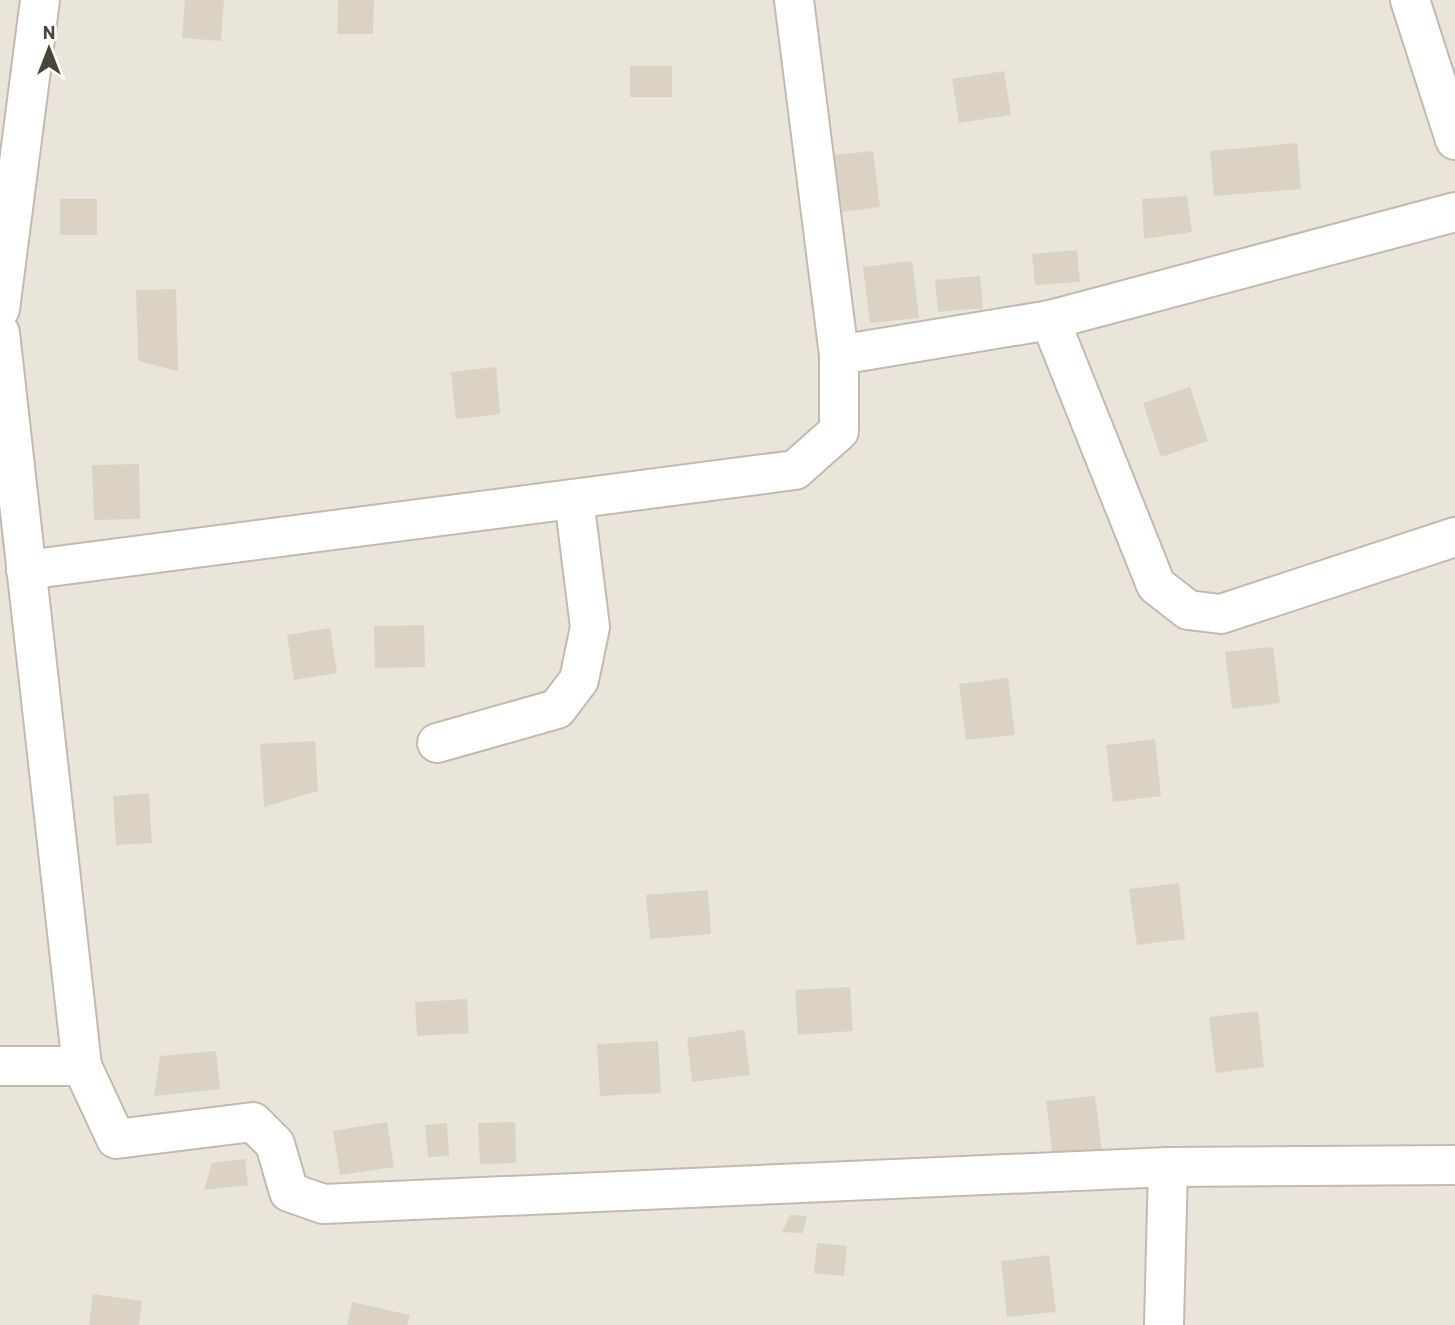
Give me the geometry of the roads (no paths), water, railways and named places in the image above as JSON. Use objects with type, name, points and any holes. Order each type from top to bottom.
[{"type":"street","points":[[0,309],[40,0]]},
{"type":"street","points":[[26,570],[794,470],[839,431],[839,355],[794,0]]},
{"type":"street","points":[[1410,0],[1455,139]]},
{"type":"street","points":[[839,355],[1050,320],[1455,212]]},
{"type":"street","points":[[1050,320],[1156,584],[1188,610],[1221,614],[1455,537]]},
{"type":"street","points":[[0,333],[82,1066],[117,1139],[253,1122],[275,1144],[289,1192],[323,1203],[1168,1167],[1455,1165]]},
{"type":"street","points":[[437,743],[557,709],[579,680],[590,627],[574,499]]},
{"type":"street","points":[[0,1066],[82,1066]]},
{"type":"street","points":[[1164,1325],[1168,1167]]}]
